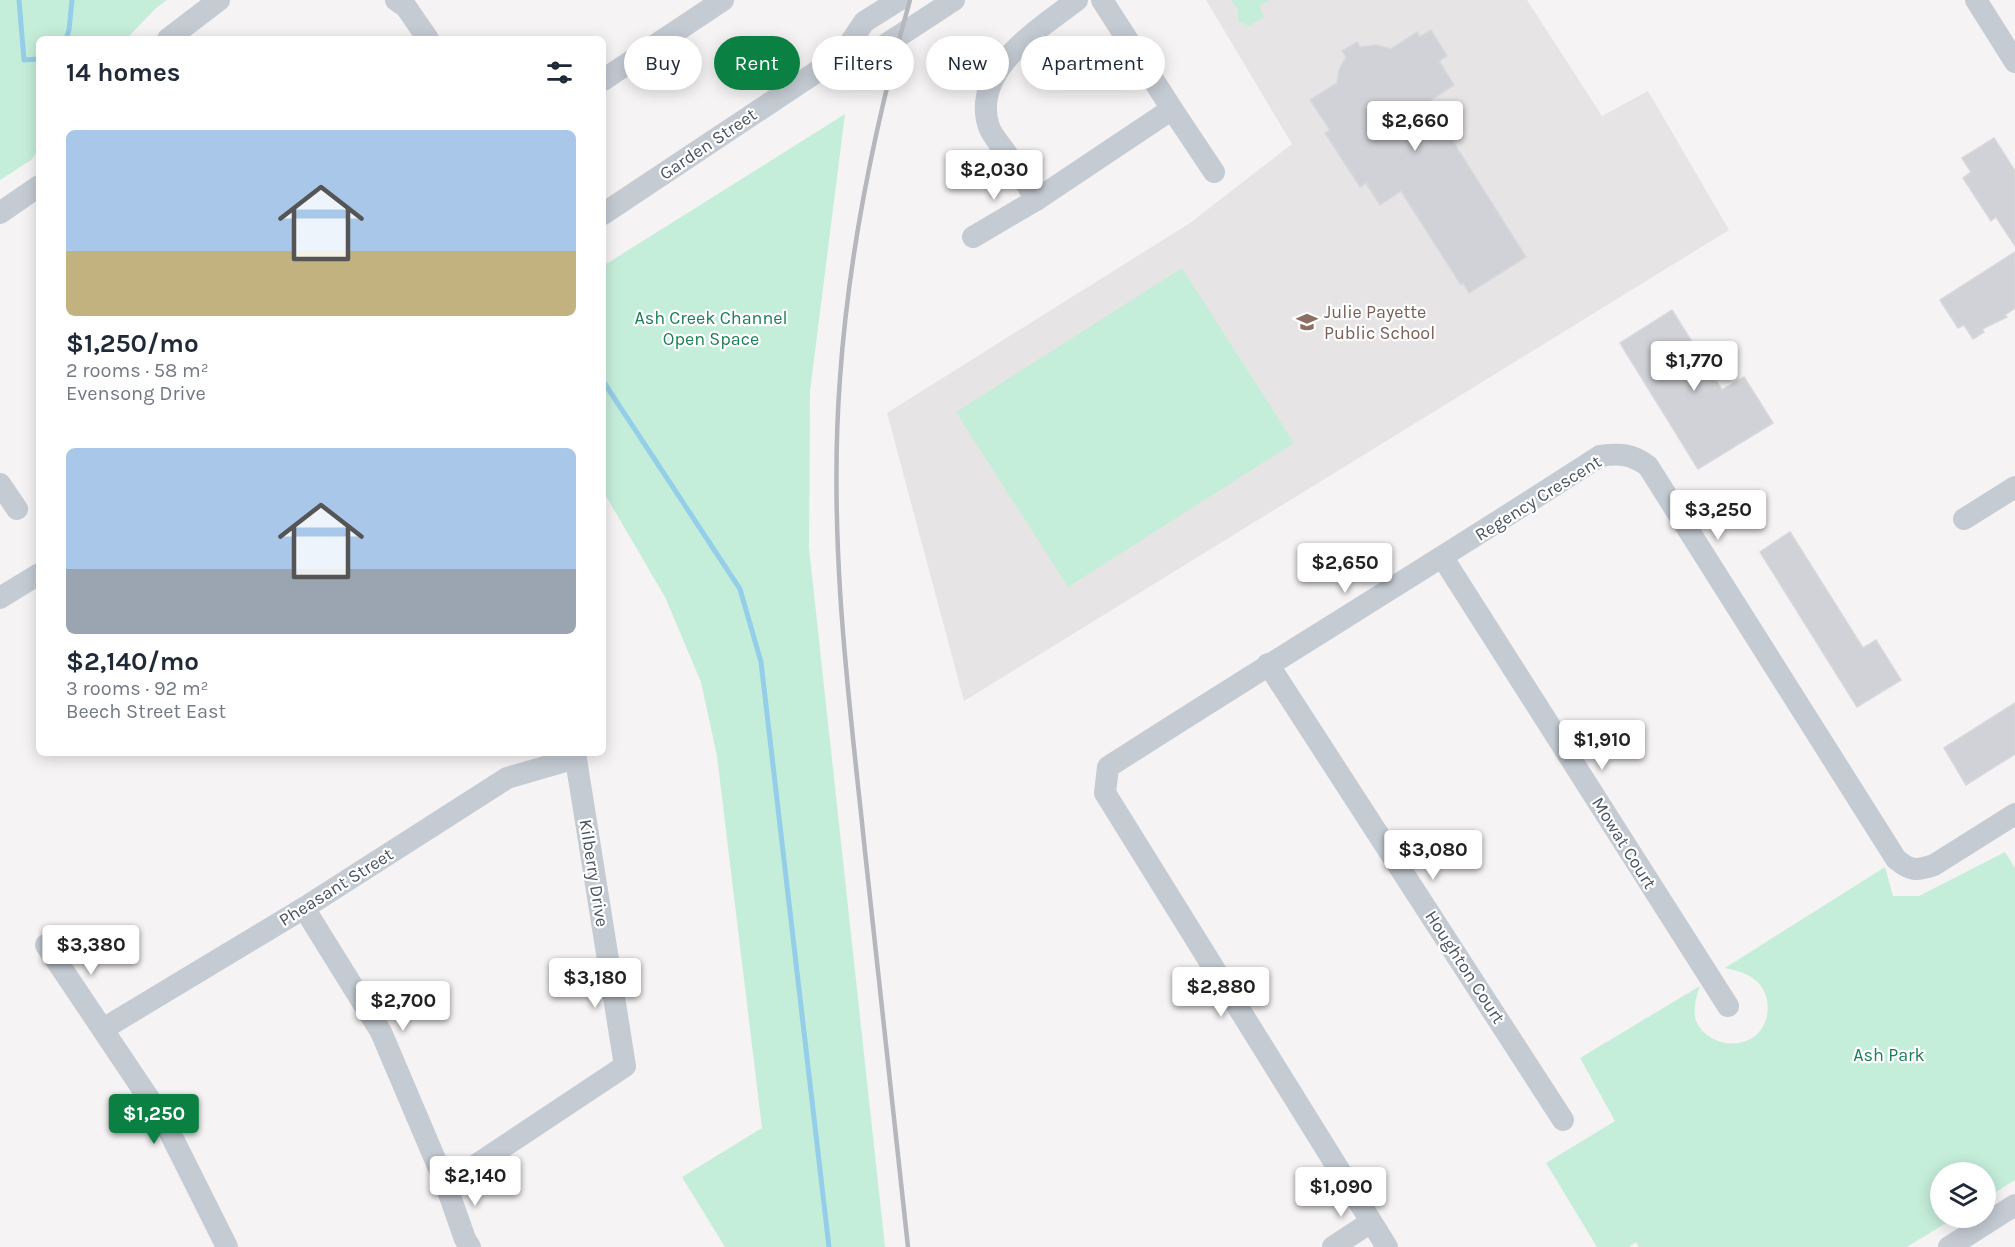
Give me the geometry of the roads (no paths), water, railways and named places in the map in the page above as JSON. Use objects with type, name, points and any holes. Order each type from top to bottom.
[{"type":"street","points":[[172,36],[219,0]]},
{"type":"street","points":[[396,0],[406,7],[426,36]]},
{"type":"street","points":[[606,78],[723,0]]},
{"type":"street","name":"Garden Street","points":[[855,36],[864,22],[899,0]]},
{"type":"street","name":"Garden Street","points":[[899,36],[954,0]]},
{"type":"street","points":[[1036,200],[989,128],[985,105],[992,85],[1008,55],[1020,42],[1077,0]]},
{"type":"street","points":[[1102,0],[1214,172]]},
{"type":"street","points":[[1976,0],[2015,62]]},
{"type":"street","name":"Garden Street","points":[[606,212],[812,75]]},
{"type":"street","points":[[973,237],[1036,200],[1172,109]]},
{"type":"street","points":[[0,213],[36,188]]},
{"type":"street","name":"Regency Crescent","points":[[1371,1222],[1105,793],[1108,768],[1268,663],[1443,558],[1600,456],[1617,453],[1634,456],[1648,466],[1896,859],[1908,869],[1921,869],[1934,865],[2015,814]]},
{"type":"street","points":[[0,484],[17,509]]},
{"type":"street","points":[[1964,519],[2015,487]]},
{"type":"street","name":"Mowat Court","points":[[1443,558],[1728,1006]]},
{"type":"street","points":[[0,598],[36,576]]},
{"type":"street","name":"Houghton Court","points":[[1268,663],[1563,1120]]},
{"type":"street","name":"Pheasant Street","points":[[103,1029],[303,908],[507,778],[575,756]]},
{"type":"street","name":"Kilberry Drive","points":[[446,1185],[625,1066],[575,756]]},
{"type":"street","points":[[303,908],[381,1032],[470,1247]]},
{"type":"street","points":[[46,945],[164,1121],[227,1247]]},
{"type":"street","points":[[1949,1247],[2015,1205]]},
{"type":"street","points":[[1333,1247],[1371,1222],[1387,1247]]},
{"type":"waterway","points":[[19,0],[24,60],[36,59]]},
{"type":"waterway","points":[[67,36],[72,0]]},
{"type":"waterway","points":[[606,386],[740,589],[761,662],[829,1247]]},
{"type":"railway","points":[[908,1247],[849,705],[840,596],[836,487],[840,378],[857,234],[875,140],[910,0]]},
{"type":"place","name":"Julie Payette Public School","points":[[1307,322]]},
{"type":"park label","name":"Ash Creek Channel Open Space","points":[[711,328]]},
{"type":"park label","name":"Ash Park","points":[[1889,1055]]}]
